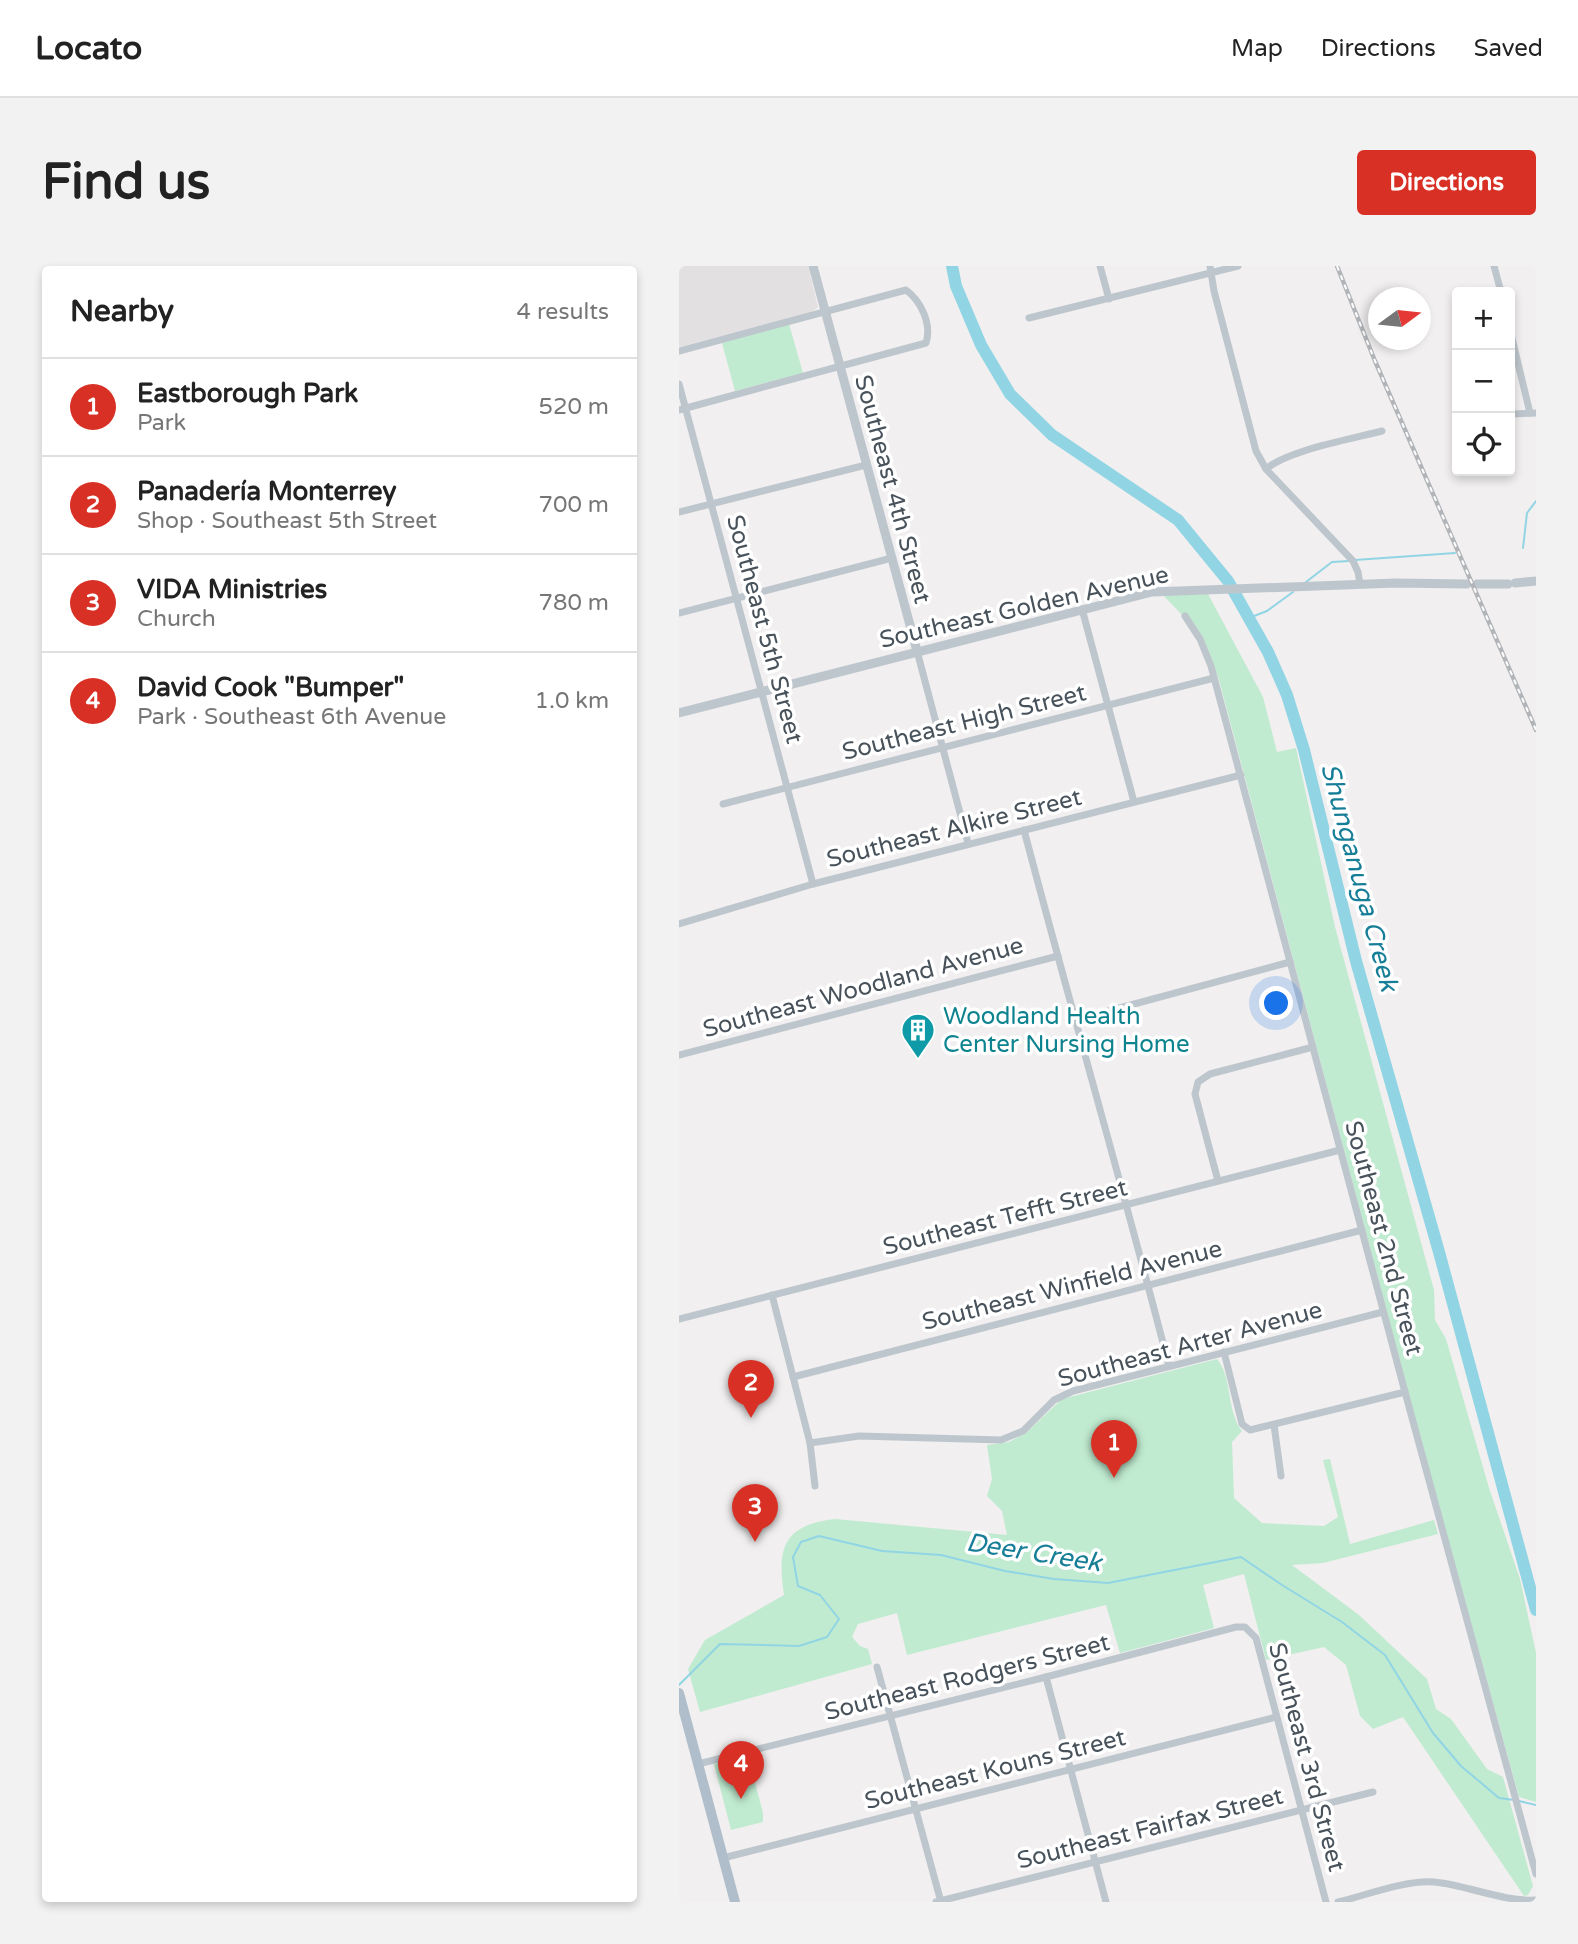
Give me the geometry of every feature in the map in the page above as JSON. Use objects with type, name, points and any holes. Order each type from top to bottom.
[{"type":"main road","points":[[680,1699],[735,1902]]},
{"type":"street","name":"Southeast 4th Street","points":[[813,266],[968,844]]},
{"type":"street","points":[[1100,266],[1109,299]]},
{"type":"street","points":[[1028,318],[1109,299],[1211,269],[1238,266]]},
{"type":"street","points":[[1494,266],[1499,287]]},
{"type":"street","points":[[1211,269],[1256,451],[1266,469],[1353,561],[1360,584]]},
{"type":"street","points":[[679,351],[908,290],[924,313],[928,332],[926,343],[682,409]]},
{"type":"street","points":[[1515,348],[1533,413],[1515,414]]},
{"type":"street","name":"Southeast 5th Street","points":[[679,384],[682,409],[711,504],[813,884]]},
{"type":"street","points":[[1266,469],[1313,449],[1382,431]]},
{"type":"street","points":[[679,512],[866,465]]},
{"type":"street","points":[[679,613],[892,558]]},
{"type":"street","name":"Southeast Golden Avenue","points":[[679,713],[1145,593],[1280,586],[1511,584],[1536,581]]},
{"type":"street","points":[[1081,609],[1134,802]]},
{"type":"street","name":"Southeast 2nd Street","points":[[1185,616],[1200,639],[1214,678],[1536,1874]]},
{"type":"street","name":"Southeast High Street","points":[[723,804],[1214,678]]},
{"type":"street","name":"Southeast Alkire Street","points":[[679,924],[813,884],[1241,775]]},
{"type":"street","points":[[1024,830],[1128,1205],[1169,1366]]},
{"type":"street","name":"Southeast Woodland Avenue","points":[[679,1055],[1058,956]]},
{"type":"street","points":[[1075,1020],[1290,962]]},
{"type":"street","points":[[1218,1181],[1195,1094],[1198,1082],[1210,1074],[1313,1047]]},
{"type":"street","name":"Southeast Tefft Street","points":[[679,1319],[1341,1150]]},
{"type":"street","name":"Southeast Winfield Avenue","points":[[793,1377],[1362,1230]]},
{"type":"street","points":[[772,1296],[810,1443],[815,1486]]},
{"type":"street","name":"Southeast Arter Avenue","points":[[810,1443],[859,1436],[1000,1440],[1027,1428],[1046,1407],[1063,1395],[1383,1312]]},
{"type":"street","points":[[1224,1352],[1242,1424],[1247,1429],[1255,1430],[1405,1392]]},
{"type":"street","points":[[1274,1425],[1281,1476]]},
{"type":"street","name":"Southeast Rodgers Street","points":[[698,1764],[1236,1627],[1245,1627]]},
{"type":"street","name":"Southeast 3rd Street","points":[[1245,1627],[1256,1638],[1326,1902]]},
{"type":"street","points":[[877,1667],[939,1902]]},
{"type":"street","points":[[1046,1677],[1106,1902]]},
{"type":"street","name":"Southeast Kouns Street","points":[[723,1858],[1276,1717]]},
{"type":"street","name":"Southeast Fairfax Street","points":[[939,1902],[1373,1791]]},
{"type":"street","points":[[1338,1902],[1421,1882],[1443,1884],[1511,1901],[1536,1900]]},
{"type":"shaded area","points":[[679,266],[808,266],[818,307],[812,312],[679,347]]},
{"type":"green space","points":[[789,324],[803,373],[735,391],[722,343]]},
{"type":"green space","points":[[1208,594],[1263,697],[1277,752],[1296,748],[1335,927],[1434,1290],[1435,1320],[1446,1339],[1489,1488],[1520,1579],[1536,1653],[1536,1802],[1519,1797],[1426,1459],[1219,680],[1197,628],[1185,613],[1182,615],[1163,595]]},
{"type":"green space","points":[[1217,1359],[1225,1375],[1234,1414],[1242,1431],[1232,1442],[1234,1498],[1262,1523],[1324,1526],[1338,1517],[1323,1460],[1330,1459],[1350,1544],[1434,1520],[1438,1534],[1323,1563],[1292,1565],[1359,1615],[1427,1679],[1436,1709],[1451,1719],[1487,1769],[1503,1777],[1533,1886],[1528,1895],[1524,1896],[1403,1717],[1373,1729],[1360,1716],[1346,1665],[1324,1647],[1266,1660],[1244,1574],[1203,1585],[1214,1628],[1120,1653],[1106,1605],[907,1655],[897,1613],[858,1624],[852,1637],[860,1646],[868,1649],[872,1664],[700,1712],[688,1669],[705,1640],[784,1595],[783,1552],[794,1533],[818,1522],[835,1519],[1007,1535],[1002,1511],[987,1496],[992,1479],[987,1445],[1009,1442],[1026,1433],[1062,1399]]},
{"type":"green space","points":[[748,1756],[763,1822],[731,1830],[714,1764]]},
{"type":"waterway","name":"Shunganuga Creek","points":[[952,266],[956,286],[981,345],[1010,394],[1052,435],[1178,520],[1228,581],[1268,652],[1287,695],[1304,750],[1356,961],[1439,1252],[1536,1610]]},
{"type":"waterway","points":[[1523,548],[1527,513],[1536,501]]},
{"type":"waterway","points":[[1355,560],[1455,553]]},
{"type":"waterway","points":[[1306,582],[1332,562],[1349,561]]},
{"type":"waterway","points":[[1249,618],[1267,611],[1293,592]]},
{"type":"waterway","name":"Deer Creek","points":[[679,1685],[720,1644],[799,1646],[827,1637],[839,1619],[820,1595],[798,1586],[793,1557],[801,1542],[819,1536],[882,1551],[941,1555],[1005,1571],[1054,1579],[1108,1583],[1241,1557],[1342,1622],[1385,1655],[1433,1733],[1461,1766],[1499,1798],[1514,1800]]},
{"type":"waterway","name":"Deer Creek","points":[[1519,1801],[1536,1805]]},
{"type":"railway","points":[[1337,266],[1375,361],[1536,730]]},
{"type":"place","name":"Woodland Health Center Nursing Home","points":[[918,1060]]},
{"type":"place","name":"Panadería Monterrey","points":[[751,1418]]},
{"type":"place","name":"Eastborough Park","points":[[1114,1478]]},
{"type":"place","name":"VIDA Ministries","points":[[755,1542]]},
{"type":"place","name":"David Cook \"Bumper\"","points":[[741,1799]]}]
